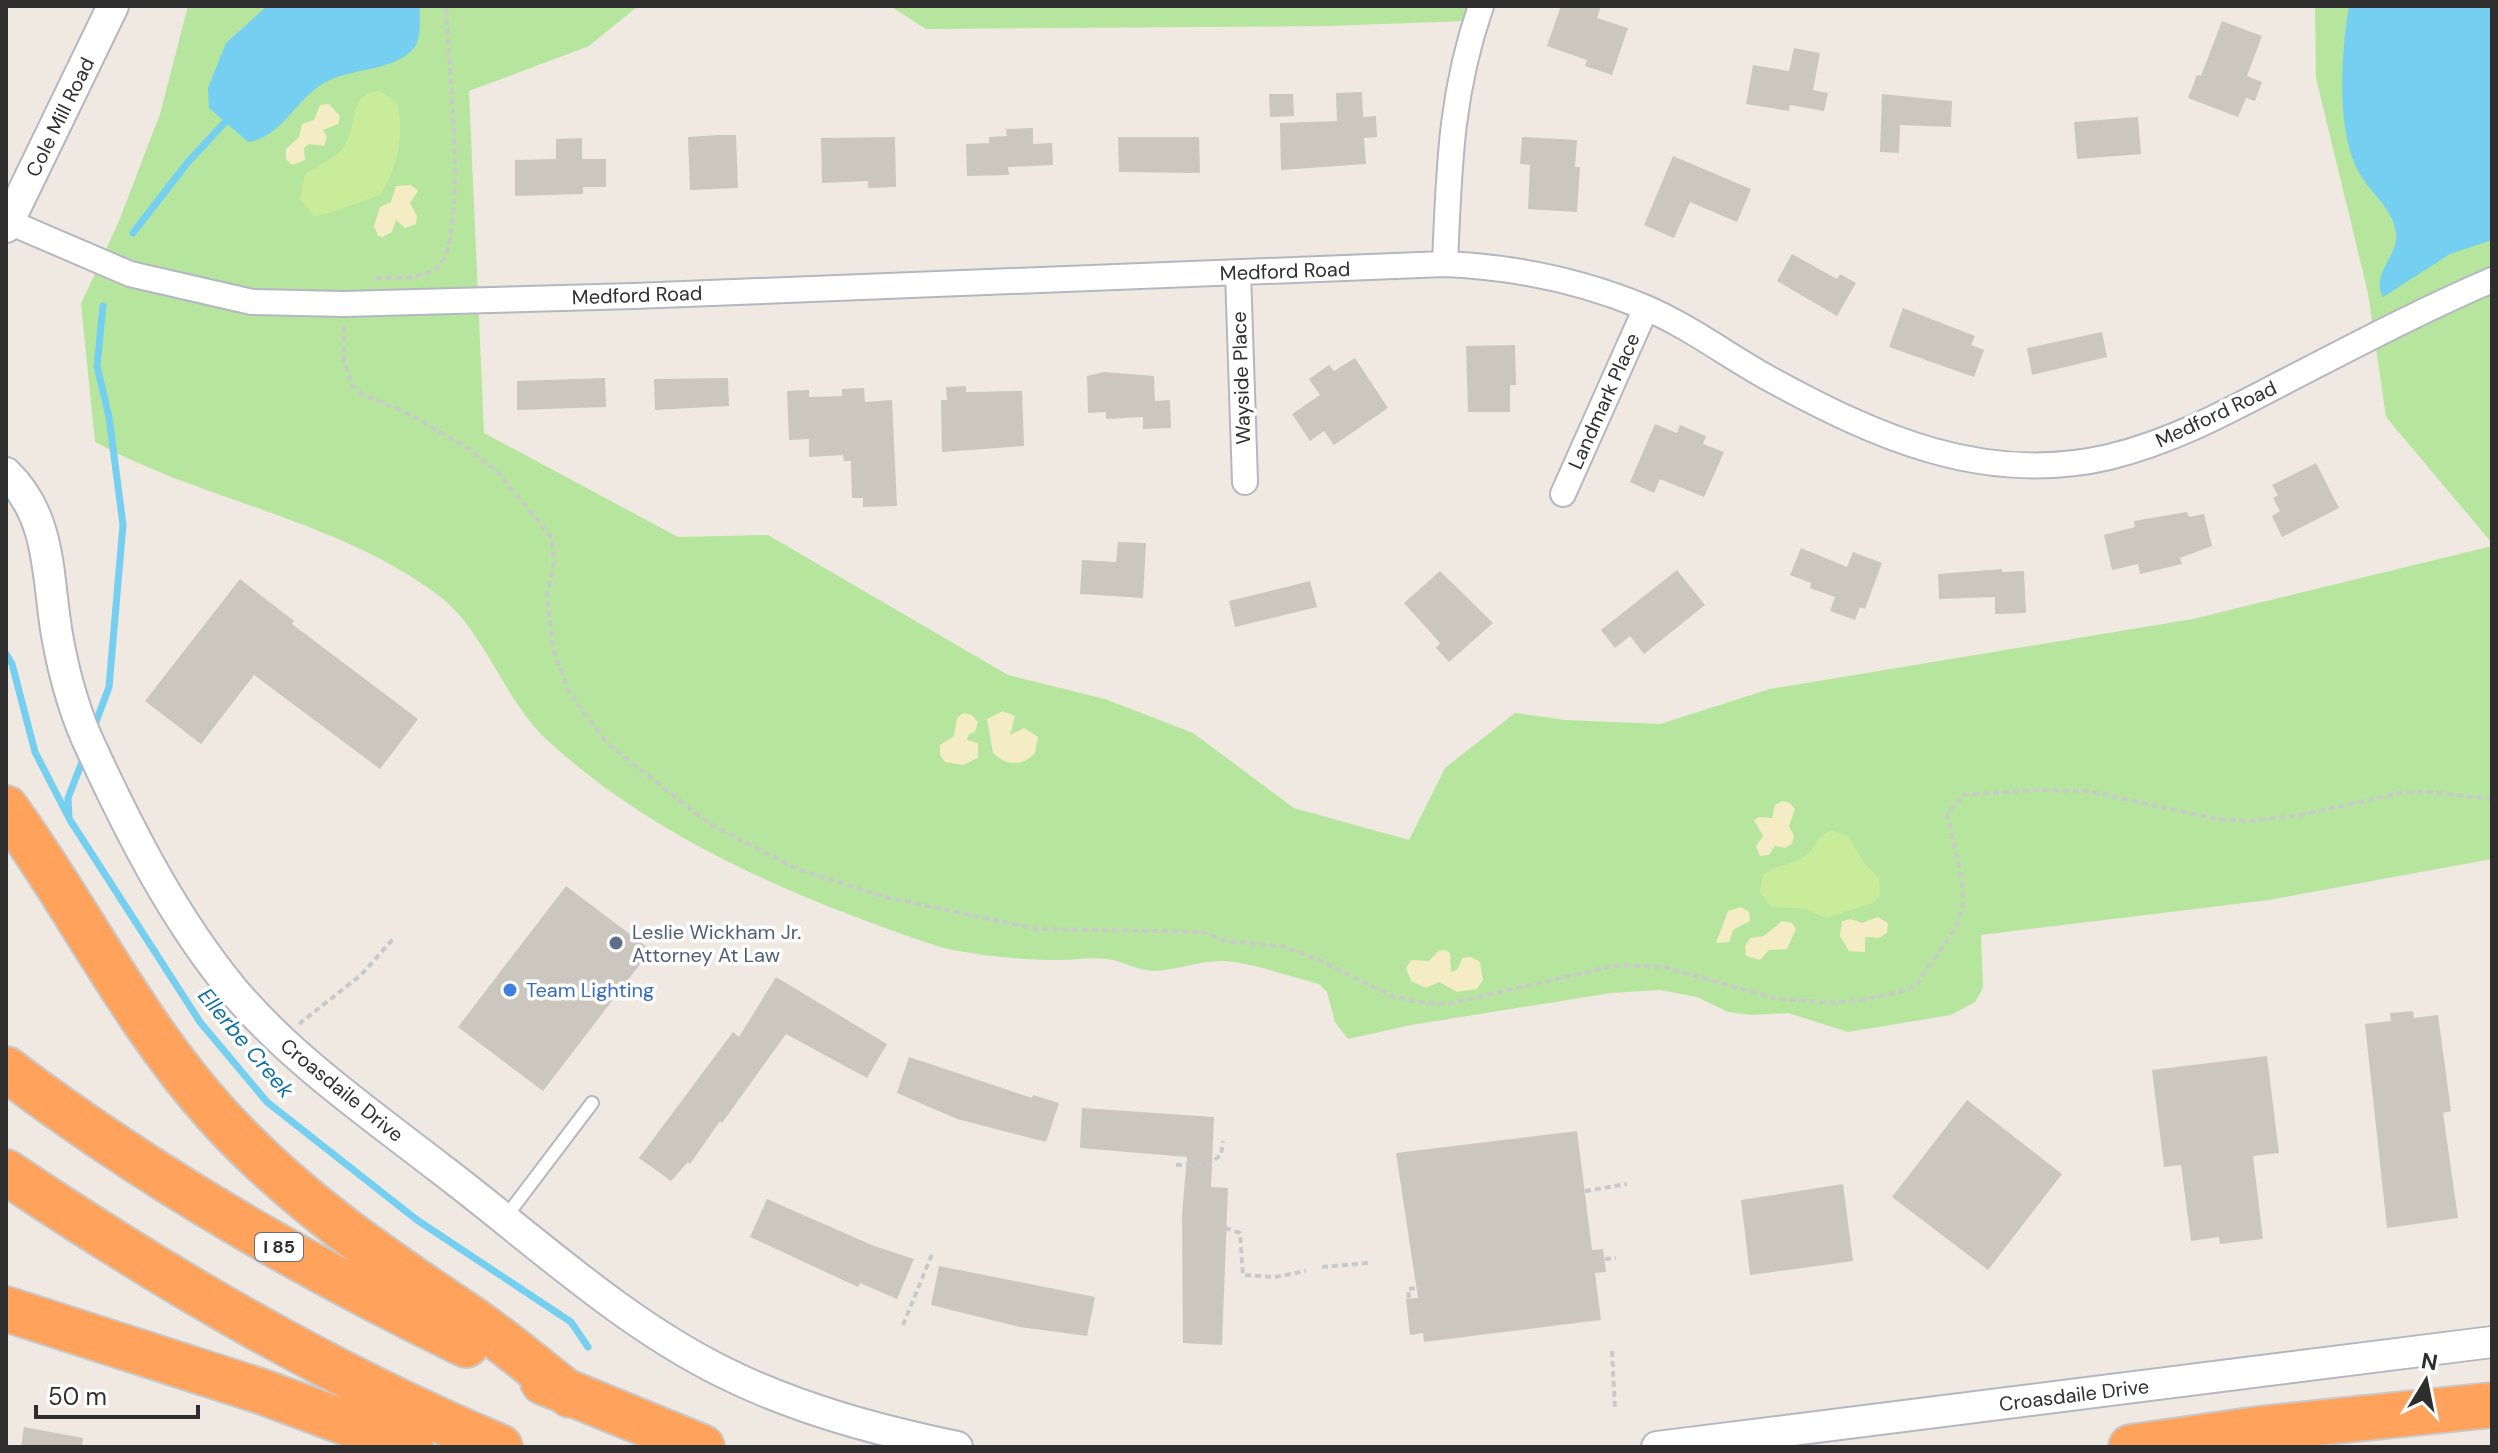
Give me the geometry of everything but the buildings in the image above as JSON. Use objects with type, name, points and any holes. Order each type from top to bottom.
[{"type":"highway","points":[[6,808],[156,1037],[219,1117],[288,1185],[351,1238],[470,1318],[570,1395]]},
{"type":"highway","name":"I 85","points":[[6,1069],[154,1172],[341,1283],[570,1395],[702,1447]]},
{"type":"highway","points":[[6,1172],[147,1263],[298,1351],[500,1447]]},
{"type":"highway","points":[[6,1309],[263,1392],[411,1447]]},
{"type":"highway","points":[[2131,1447],[2258,1429],[2492,1405]]},
{"type":"street","name":"Cole Mill Road","points":[[7,224],[113,6]]},
{"type":"street","points":[[1445,264],[1456,93],[1481,6]]},
{"type":"street","name":"Medford Road","points":[[7,224],[156,282],[233,300],[343,304],[1445,264],[1534,271],[1577,282],[1646,308],[1697,334],[1769,378],[1922,451],[1963,460],[2052,464],[2109,457],[2208,422],[2387,329],[2492,280]]},
{"type":"street","name":"Wayside Place","points":[[1238,273],[1245,482]]},
{"type":"street","name":"Landmark Place","points":[[1563,494],[1646,308]]},
{"type":"street","name":"Croasdaile Drive","points":[[6,473],[24,494],[44,536],[62,661],[80,724],[94,755],[179,914],[230,987],[278,1039],[625,1310],[721,1372],[823,1413],[957,1447]]},
{"type":"street","name":"Croasdaile Drive","points":[[1657,1447],[2492,1342]]},
{"type":"lane","points":[[505,1218],[592,1103]]},
{"type":"path","points":[[368,279],[425,273],[436,268],[450,245],[455,171],[446,6]]},
{"type":"path","points":[[343,304],[344,361],[352,385],[362,394],[409,414],[471,450],[500,475],[552,538],[554,562],[547,596],[553,649],[570,694],[608,744],[710,824],[752,846],[797,869],[923,907],[1037,929],[1204,932],[1221,940],[1285,947],[1392,996],[1418,1002],[1447,1004],[1618,965],[1664,967],[1774,998],[1829,1003],[1862,1000],[1907,990],[1917,984],[1956,927],[1963,908],[1962,881],[1947,813],[1964,795],[1991,791],[2087,791],[2204,817],[2250,821],[2301,815],[2400,793],[2430,792],[2492,799]]},
{"type":"path","points":[[278,1039],[361,975],[393,939]]},
{"type":"path","points":[[1176,1165],[1210,1163],[1221,1155],[1223,1141]]},
{"type":"path","points":[[1585,1191],[1627,1184]]},
{"type":"path","points":[[1225,1228],[1236,1229],[1241,1236],[1240,1273],[1243,1275],[1275,1277],[1306,1271]]},
{"type":"path","points":[[903,1325],[932,1254]]},
{"type":"path","points":[[1605,1259],[1616,1258]]},
{"type":"path","points":[[1322,1267],[1368,1263]]},
{"type":"path","points":[[1409,1298],[1408,1289],[1417,1288]]},
{"type":"path","points":[[1612,1351],[1615,1409]]},
{"type":"green space","points":[[188,6],[638,6],[589,46],[469,91],[484,433],[678,537],[768,535],[1008,675],[1105,699],[1193,733],[1294,808],[1409,840],[1445,768],[1515,713],[1566,720],[1660,724],[1770,689],[2193,619],[2492,546],[2492,859],[2269,900],[1981,935],[1983,988],[1975,1002],[1951,1015],[1848,1032],[1788,1013],[1751,1015],[1728,1012],[1697,997],[1660,990],[1611,993],[1411,1025],[1348,1039],[1335,1022],[1327,992],[1319,984],[1260,967],[1215,961],[1154,971],[1107,959],[1047,960],[995,956],[945,948],[882,927],[780,886],[730,862],[634,808],[589,776],[532,724],[454,609],[399,569],[314,529],[181,481],[95,442],[81,304],[119,221],[160,114]]},
{"type":"green space","points":[[890,6],[1474,6],[1468,21],[1327,26],[926,29]]},
{"type":"green space","points":[[2315,6],[2492,6],[2492,543],[2386,417],[2368,293],[2316,78]]},
{"type":"green space","points":[[380,91],[398,104],[400,116],[398,151],[387,183],[381,194],[314,216],[300,199],[305,174],[342,149],[351,132],[357,105],[369,93]]},
{"type":"green space","points":[[1832,831],[1848,836],[1863,862],[1879,878],[1880,895],[1873,903],[1826,918],[1804,909],[1770,906],[1760,892],[1763,875],[1804,857],[1823,836]]},
{"type":"sand","points":[[329,104],[340,116],[338,124],[323,130],[327,137],[324,146],[309,144],[304,148],[305,160],[292,165],[286,159],[286,149],[299,137],[302,124],[314,120],[320,105]]},
{"type":"sand","points":[[411,185],[418,191],[410,203],[417,216],[416,224],[405,228],[396,220],[392,232],[378,236],[374,226],[380,207],[391,202],[396,186]]},
{"type":"sand","points":[[1003,711],[1015,716],[1010,735],[1024,728],[1038,737],[1035,753],[1025,761],[1009,762],[993,753],[987,719]]},
{"type":"sand","points":[[963,713],[972,715],[978,722],[975,732],[969,734],[967,740],[978,743],[978,758],[963,765],[945,762],[940,755],[940,745],[954,736],[957,718]]},
{"type":"sand","points":[[1782,801],[1790,803],[1795,809],[1789,826],[1794,836],[1792,844],[1785,848],[1775,846],[1769,855],[1760,856],[1756,846],[1763,836],[1754,820],[1759,817],[1772,818],[1775,805]]},
{"type":"sand","points":[[1741,907],[1749,912],[1750,921],[1733,930],[1729,942],[1716,943],[1728,911]]},
{"type":"sand","points":[[1878,917],[1888,923],[1887,933],[1879,938],[1865,937],[1865,952],[1849,951],[1840,936],[1842,921],[1851,919],[1862,923]]},
{"type":"sand","points":[[1782,921],[1792,923],[1796,929],[1787,949],[1769,950],[1760,960],[1746,956],[1745,946],[1750,938],[1764,936]]},
{"type":"sand","points":[[1438,951],[1450,953],[1451,972],[1458,969],[1462,958],[1471,957],[1480,962],[1483,980],[1477,989],[1457,992],[1439,982],[1426,988],[1411,981],[1406,968],[1411,960],[1429,961]]},
{"type":"water","points":[[267,6],[420,6],[419,37],[410,52],[391,63],[324,83],[270,133],[248,142],[209,108],[208,88],[226,43]]},
{"type":"water","points":[[2349,6],[2492,6],[2492,240],[2450,254],[2383,297],[2380,281],[2396,241],[2396,233],[2387,210],[2361,176],[2347,138],[2342,69]]},
{"type":"waterway","points":[[133,233],[188,162],[229,118]]},
{"type":"waterway","points":[[93,730],[109,687],[123,525],[109,417],[97,366],[103,306]]},
{"type":"waterway","name":"Ellerbe Creek","points":[[6,654],[12,664],[35,752],[70,820],[200,1022],[267,1102],[417,1220],[571,1322],[588,1347]]},
{"type":"waterway","points":[[69,817],[68,798],[84,757]]},
{"type":"place","name":"Leslie Wickham Jr. Attorney At Law","points":[[616,943]]},
{"type":"place","name":"Team Lighting","points":[[510,990]]}]
